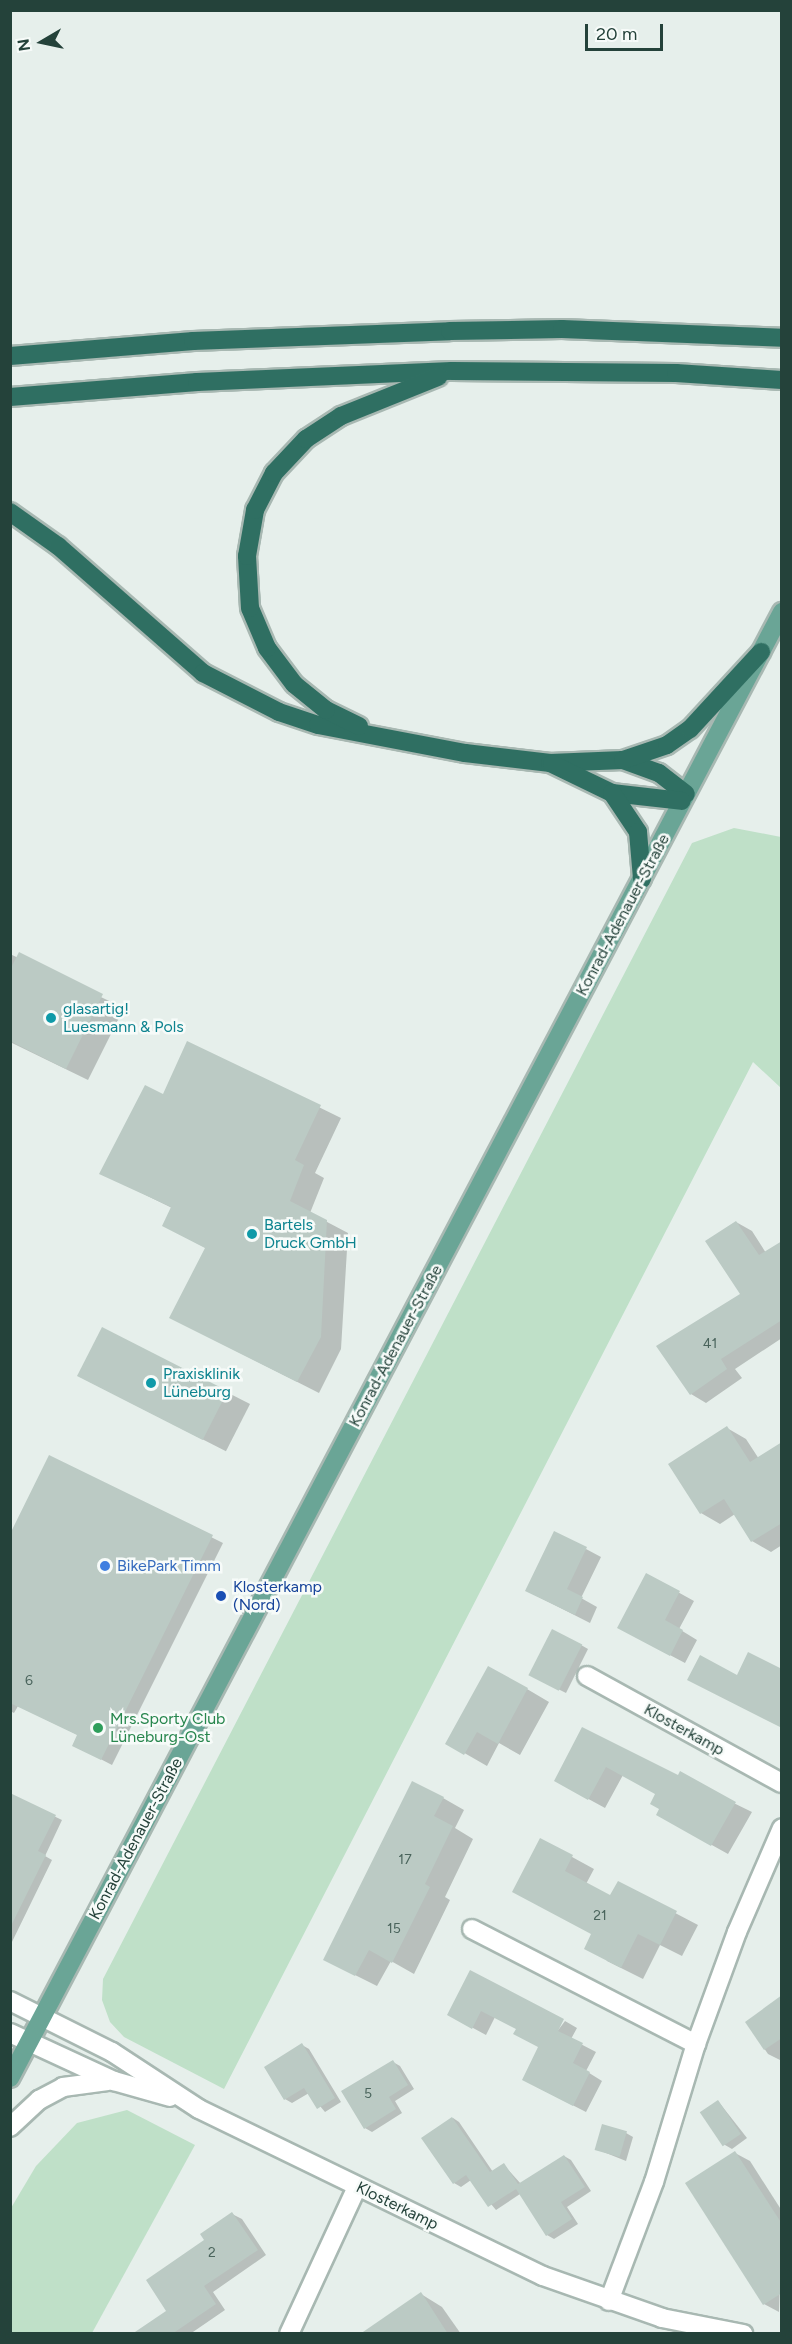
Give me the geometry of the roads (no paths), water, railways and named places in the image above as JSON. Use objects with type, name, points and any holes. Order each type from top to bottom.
[{"type":"highway","points":[[10,356],[193,341],[450,331],[596,330],[782,338]]},
{"type":"highway","points":[[383,737],[326,710],[294,684],[267,648],[250,608],[247,556],[255,510],[274,473],[306,439],[341,416],[452,371]]},
{"type":"highway","points":[[10,397],[197,382],[452,371],[676,373],[782,380]]},
{"type":"highway","points":[[10,512],[58,546],[203,673],[279,712],[318,725],[465,753],[550,764],[623,760],[666,745],[690,729],[760,652]]},
{"type":"highway","points":[[623,760],[659,773],[684,797]]},
{"type":"highway","points":[[550,764],[612,793],[684,797]]},
{"type":"highway","points":[[612,793],[638,832],[642,879]]},
{"type":"main road","name":"Konrad-Adenauer-Straße","points":[[10,2078],[782,612]]},
{"type":"street","name":"Klosterkamp","points":[[587,1676],[782,1783]]},
{"type":"street","points":[[609,2301],[654,2182],[696,2044],[737,1932],[782,1828]]},
{"type":"street","points":[[472,1929],[696,2044]]},
{"type":"street","name":"Klosterkamp","points":[[10,2001],[112,2052],[189,2103],[543,2276],[662,2318],[743,2334]]},
{"type":"street","name":"Klosterkamp","points":[[10,2033],[114,2081],[189,2103]]},
{"type":"street","name":"Klosterkamp","points":[[10,2127],[39,2100],[63,2087],[114,2081]]},
{"type":"street","points":[[289,2334],[357,2187]]},
{"type":"place","name":"glasartig! Luesmann & Pols","points":[[51,1018]]},
{"type":"place","name":"Bartels Druck GmbH","points":[[252,1234]]},
{"type":"place","name":"Praxisklinik Lüneburg","points":[[151,1383]]},
{"type":"place","name":"BikePark Timm","points":[[105,1566]]},
{"type":"place","name":"Klosterkamp (Nord)","points":[[221,1596]]},
{"type":"place","name":"Mrs.Sporty Club Lüneburg-Ost","points":[[98,1728]]}]
